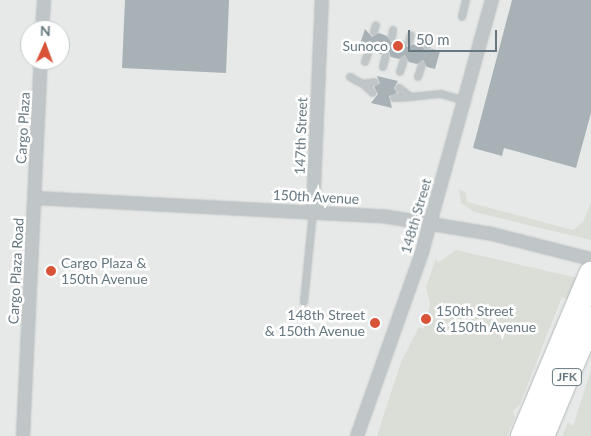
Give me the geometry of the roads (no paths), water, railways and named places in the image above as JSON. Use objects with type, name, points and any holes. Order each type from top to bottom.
[{"type":"highway","name":"JFK","points":[[538,435],[585,311],[591,274]]},
{"type":"highway","name":"JFK","points":[[538,435],[547,378],[585,311]]},
{"type":"highway","points":[[516,436],[547,378]]},
{"type":"street","points":[[43,20],[44,0]]},
{"type":"street","name":"147th Street","points":[[313,211],[322,0]]},
{"type":"street","name":"148th Street","points":[[357,436],[431,223],[492,0]]},
{"type":"street","name":"Cargo Plaza","points":[[34,198],[40,70]]},
{"type":"street","name":"150th Avenue","points":[[34,198],[313,211],[431,223],[492,234],[591,259]]},
{"type":"street","name":"Cargo Plaza Road","points":[[23,436],[34,198]]},
{"type":"lane","points":[[462,17],[466,0]]},
{"type":"lane","points":[[365,62],[369,50]]},
{"type":"lane","points":[[383,67],[386,55]]},
{"type":"lane","points":[[400,72],[404,60]]},
{"type":"lane","points":[[418,77],[422,65]]},
{"type":"lane","points":[[350,77],[363,84],[373,93]]},
{"type":"lane","points":[[363,84],[375,82]]},
{"type":"lane","points":[[399,88],[411,97]]},
{"type":"lane","points":[[394,98],[441,94],[465,101]]},
{"type":"lane","name":"147th Street","points":[[304,302],[313,211]]},
{"type":"place","name":"Sunoco","points":[[398,46]]},
{"type":"place","name":"Cargo Plaza & 150th Avenue","points":[[51,271]]},
{"type":"place","name":"150th Street & 150th Avenue","points":[[426,319]]},
{"type":"place","name":"148th Street & 150th Avenue","points":[[375,323]]}]
